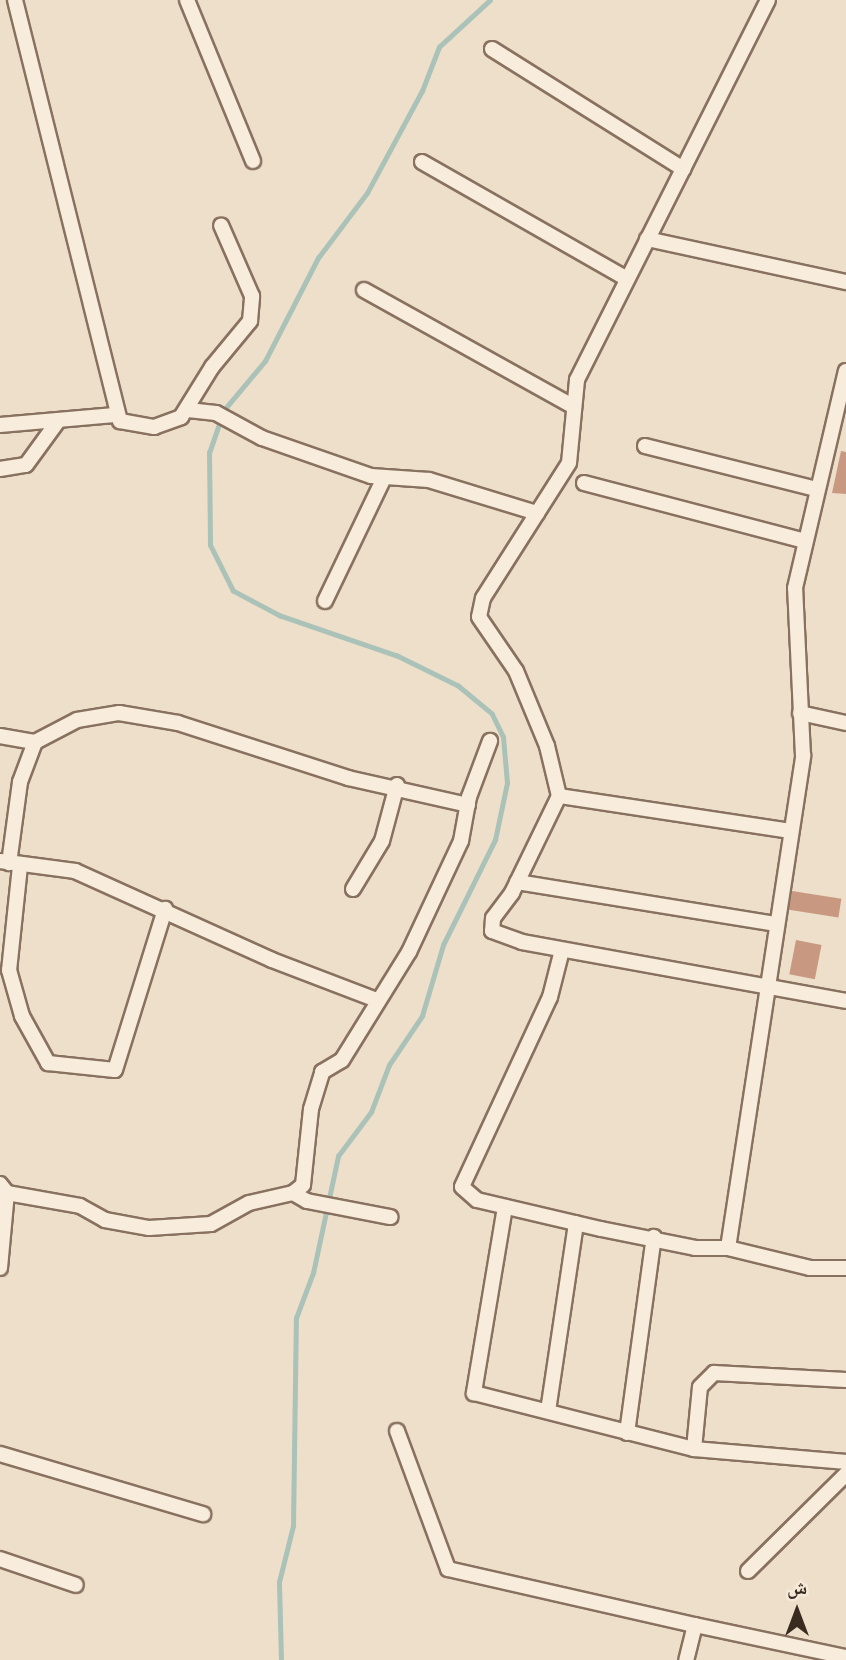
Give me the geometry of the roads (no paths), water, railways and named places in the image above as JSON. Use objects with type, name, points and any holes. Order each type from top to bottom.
[{"type":"street","points":[[15,0],[84,268],[115,415]]},
{"type":"street","points":[[187,0],[253,161]]},
{"type":"street","points":[[768,0],[577,380],[569,463],[483,598],[479,617],[516,671],[547,746],[559,796],[517,881],[493,918],[492,931],[562,950],[846,1002]]},
{"type":"street","points":[[492,49],[683,169]]},
{"type":"street","points":[[422,162],[627,279]]},
{"type":"street","points":[[0,425],[115,415],[136,427],[154,427],[188,410],[254,309],[221,225]]},
{"type":"street","points":[[647,239],[846,282]]},
{"type":"street","points":[[364,290],[573,407]]},
{"type":"street","points":[[728,1248],[770,988],[790,831],[803,756],[795,588],[816,489],[846,371]]},
{"type":"street","points":[[188,410],[216,413],[262,438],[384,478],[429,480],[537,513]]},
{"type":"street","points":[[0,469],[26,465],[58,421]]},
{"type":"street","points":[[645,446],[816,489]]},
{"type":"street","points":[[325,601],[384,478]]},
{"type":"street","points":[[584,483],[805,541]]},
{"type":"street","points":[[0,736],[35,742],[78,720],[118,713],[178,723],[348,778],[397,785],[468,805]]},
{"type":"street","points":[[800,713],[846,723]]},
{"type":"street","points":[[0,1268],[3,1188],[80,1206],[105,1220],[149,1228],[211,1224],[249,1203],[293,1193],[303,1185],[311,1109],[322,1072],[342,1060],[409,952],[461,841],[468,805],[490,741]]},
{"type":"street","points":[[35,742],[20,782],[10,863],[9,970],[22,1016],[48,1063],[116,1070],[165,909]]},
{"type":"street","points":[[353,889],[382,841],[397,785]]},
{"type":"street","points":[[559,796],[790,831]]},
{"type":"street","points":[[10,863],[75,871],[165,909],[272,960],[377,1000]]},
{"type":"street","points":[[517,881],[778,924]]},
{"type":"street","points":[[562,950],[550,997],[462,1187],[477,1200],[576,1223],[654,1237],[695,1248],[728,1248],[810,1268],[846,1268]]},
{"type":"street","points":[[293,1193],[307,1201],[390,1217]]},
{"type":"street","points":[[505,1207],[474,1393],[694,1449],[846,1462]]},
{"type":"street","points":[[548,1411],[576,1223]]},
{"type":"street","points":[[627,1433],[654,1237]]},
{"type":"street","points":[[694,1449],[700,1387],[714,1373],[846,1380]]},
{"type":"street","points":[[397,1431],[447,1569],[846,1657]]},
{"type":"street","points":[[0,1454],[203,1514]]},
{"type":"street","points":[[748,1571],[846,1474]]},
{"type":"street","points":[[0,1559],[76,1586]]},
{"type":"street","points":[[686,1660],[695,1625]]},
{"type":"waterway","points":[[281,1660],[279,1582],[293,1526],[296,1318],[313,1273],[338,1156],[371,1112],[389,1065],[422,1016],[443,945],[495,840],[507,783],[503,737],[492,714],[458,686],[397,656],[280,616],[233,591],[210,545],[209,453],[224,410],[265,361],[318,258],[367,193],[422,91],[439,47],[490,0]]}]
